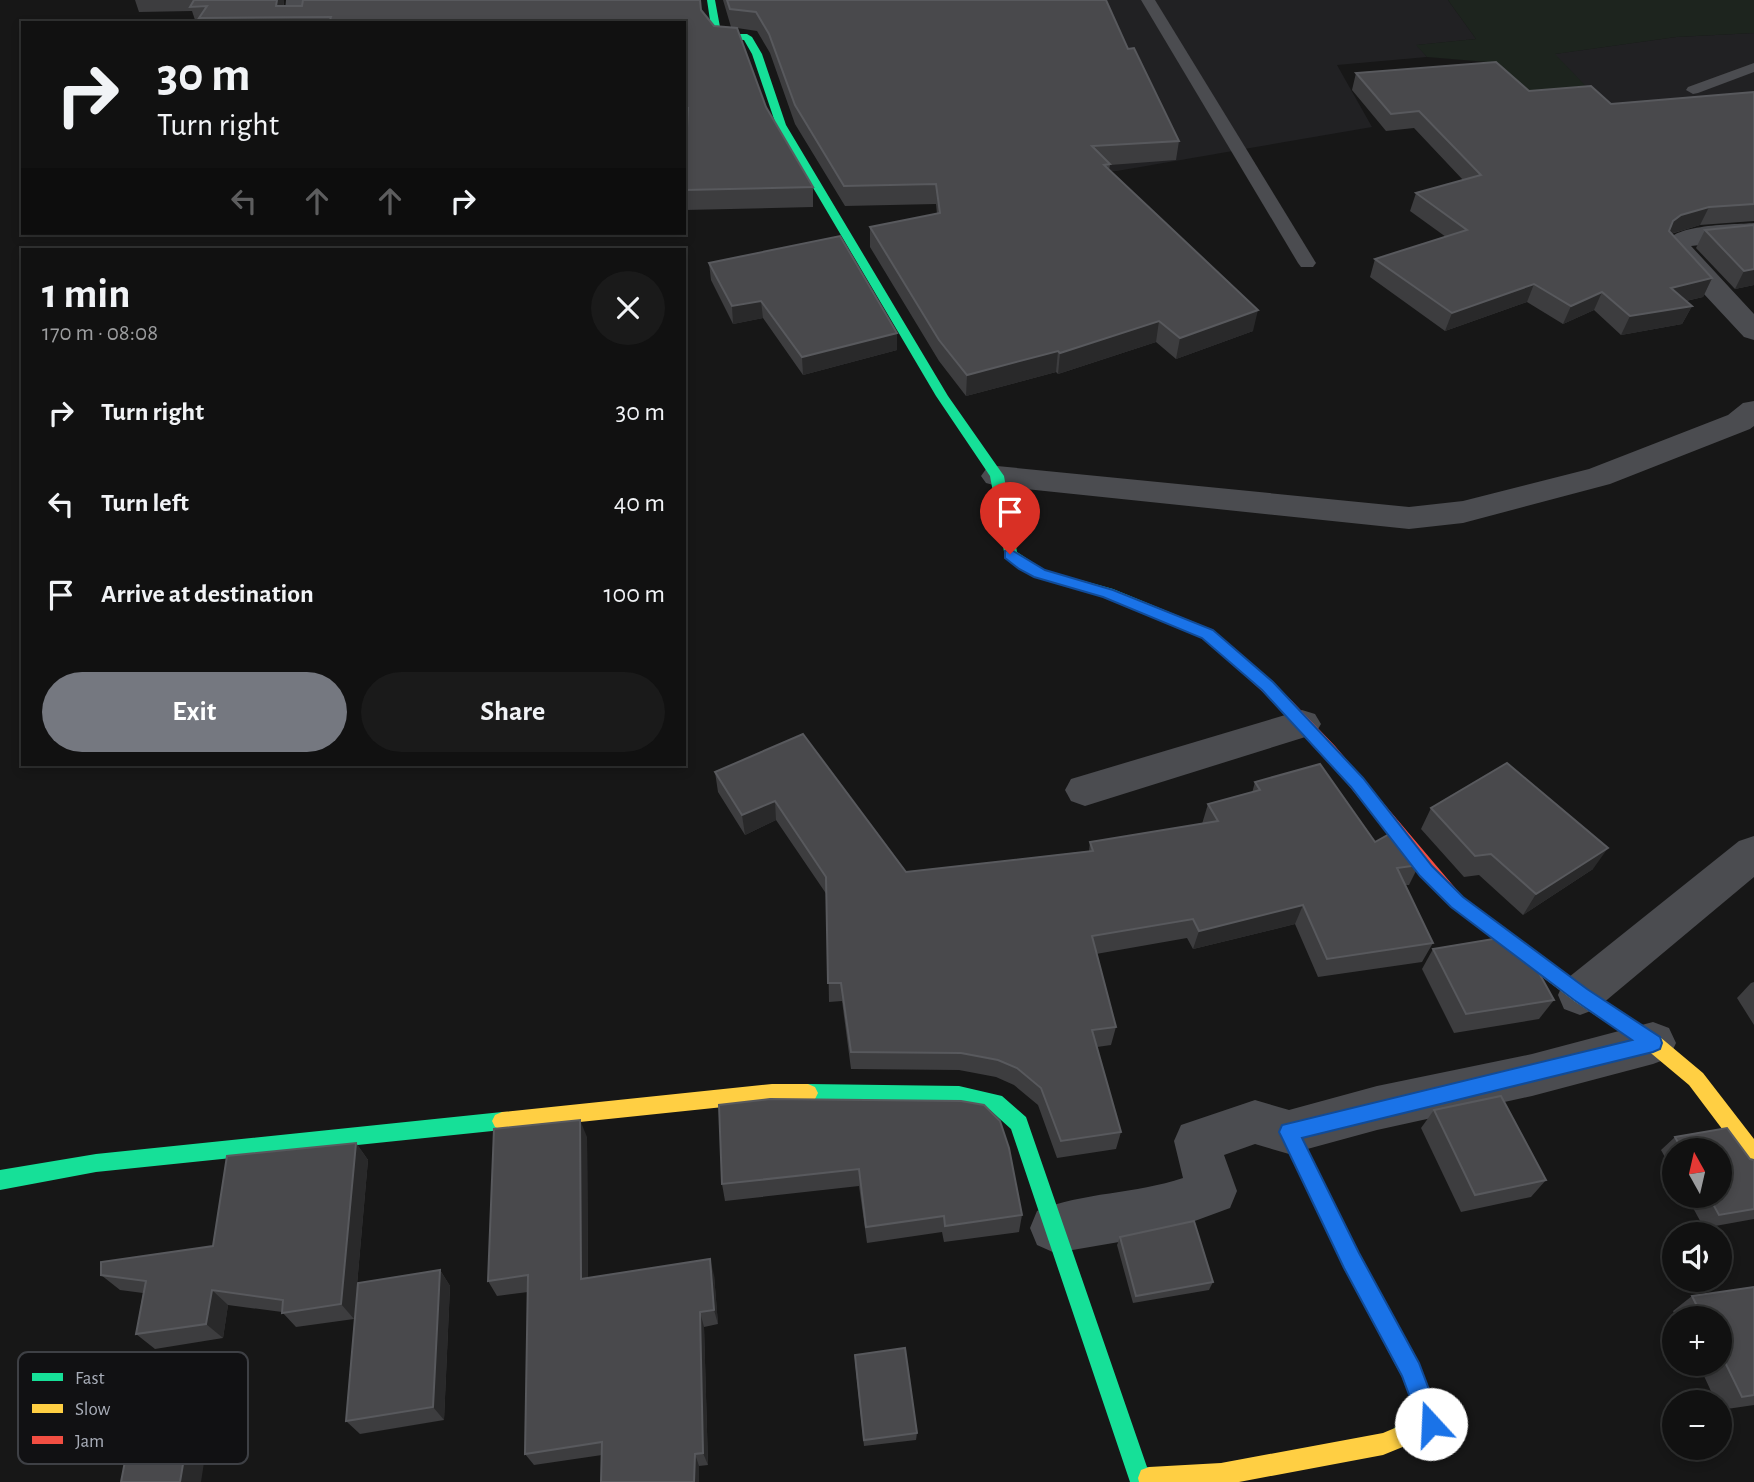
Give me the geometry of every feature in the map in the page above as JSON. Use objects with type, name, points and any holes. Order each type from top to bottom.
[{"type":"street","points":[[295,21],[297,0]]},
{"type":"street","points":[[711,0],[716,27],[724,37],[747,37],[781,125],[942,396],[997,476],[1010,554],[1024,566],[1040,574],[1108,593],[1208,634],[1268,686],[1357,782],[1426,871],[1457,902],[1580,995],[1653,1043],[1696,1079],[1754,1155]]},
{"type":"street","points":[[1754,231],[1690,237],[1677,242],[1677,250],[1754,331]]},
{"type":"street","points":[[997,476],[1409,518],[1463,512],[1599,477],[1749,421]]},
{"type":"street","points":[[1085,790],[1302,724]]},
{"type":"street","points":[[1580,995],[1754,853]]},
{"type":"street","points":[[1055,1228],[1154,1212],[1213,1191],[1202,1165],[1198,1141],[1255,1122],[1289,1132],[1653,1043]]},
{"type":"street","points":[[0,1180],[110,1161],[772,1093],[959,1095],[995,1102],[1019,1123],[1140,1479],[1221,1474],[1383,1444],[1431,1424],[1411,1371],[1351,1261],[1289,1132]]},
{"type":"lane","points":[[1149,0],[1307,263]]},
{"type":"lane","points":[[1693,90],[1754,67]]},
{"type":"shaded area","points":[[787,0],[1448,0],[1476,39],[1417,45],[1427,57],[1337,65],[1372,127],[1117,171],[976,176]]},
{"type":"shaded area","points":[[1448,0],[1754,0],[1754,33],[1676,37],[1555,54],[1600,101],[1522,105],[1487,62],[1427,57],[1416,45],[1476,39]]},
{"type":"shaded area","points":[[1754,33],[1754,160],[1600,101],[1554,54],[1676,37]]},
{"type":"building","points":[[194,0],[277,0],[276,6],[302,6],[303,0],[700,0],[701,10],[714,26],[737,28],[766,107],[813,187],[686,190],[686,21],[330,21],[331,17],[199,18],[207,6],[190,7]]},
{"type":"building","points":[[727,0],[1106,0],[1128,49],[1134,48],[1179,141],[1092,146],[1110,164],[1104,165],[1258,310],[1180,338],[1159,321],[1060,353],[1058,351],[967,375],[939,340],[870,227],[940,213],[936,184],[844,186],[795,105],[769,34],[756,12],[730,9]]},
{"type":"building","points":[[1496,62],[1529,91],[1591,86],[1611,104],[1754,92],[1754,204],[1709,207],[1681,215],[1673,221],[1669,231],[1712,278],[1671,288],[1692,306],[1630,316],[1602,292],[1571,306],[1534,284],[1452,313],[1375,259],[1467,230],[1416,193],[1481,175],[1419,111],[1391,114],[1356,73]]},
{"type":"building","points":[[1754,225],[1754,269],[1744,271],[1705,230]]},
{"type":"building","points":[[840,236],[897,333],[802,357],[761,301],[732,306],[709,263]]},
{"type":"building","points":[[803,734],[906,872],[1093,851],[1090,842],[1218,821],[1208,804],[1260,790],[1255,782],[1320,764],[1375,842],[1393,832],[1419,865],[1397,868],[1433,943],[1327,959],[1303,905],[1199,931],[1193,919],[1092,936],[1116,1027],[1092,1030],[1121,1132],[1061,1141],[1041,1088],[1017,1068],[998,1060],[961,1053],[851,1052],[841,983],[828,983],[826,877],[775,801],[742,815],[715,772]]},
{"type":"building","points":[[1507,763],[1608,848],[1536,894],[1491,854],[1475,856],[1431,808]]},
{"type":"building","points":[[1505,937],[1529,955],[1554,1000],[1466,1014],[1433,949]]},
{"type":"building","points":[[1501,1096],[1546,1180],[1475,1195],[1434,1110]]},
{"type":"building","points":[[770,1099],[961,1101],[984,1105],[1000,1121],[1009,1148],[1022,1215],[945,1226],[944,1216],[866,1227],[859,1169],[722,1184],[719,1105]]},
{"type":"building","points":[[580,1120],[581,1279],[710,1259],[714,1310],[700,1312],[703,1453],[695,1454],[694,1482],[601,1482],[602,1442],[525,1454],[528,1275],[488,1281],[494,1129]]},
{"type":"building","points":[[1727,1128],[1750,1159],[1754,1160],[1754,1209],[1719,1215],[1715,1208],[1732,1208],[1732,1138],[1675,1137]]},
{"type":"building","points":[[356,1143],[341,1304],[282,1313],[283,1300],[212,1290],[206,1324],[136,1334],[146,1281],[101,1275],[101,1262],[213,1246],[227,1156]]},
{"type":"building","points":[[1194,1221],[1213,1282],[1136,1296],[1120,1237]]},
{"type":"building","points":[[440,1270],[433,1407],[346,1421],[358,1283]]},
{"type":"building","points":[[1754,1287],[1754,1395],[1742,1397],[1732,1376],[1732,1306],[1697,1306],[1692,1296]]},
{"type":"building","points":[[905,1348],[917,1433],[864,1440],[855,1355]]},
{"type":"building","points":[[124,1464],[183,1464],[180,1482],[121,1482]]},
{"type":"traffic: fast","points":[[711,0],[716,27],[724,37],[747,37],[757,54],[781,125],[942,396],[997,476],[1010,554],[1039,574],[1108,593],[1208,634],[1241,663]]},
{"type":"traffic: fast","points":[[808,1093],[959,1095],[995,1102],[1019,1123],[1140,1479],[1149,1478]]},
{"type":"traffic: fast","points":[[0,1180],[96,1163],[502,1121]]},
{"type":"traffic: fast","points":[[1289,1132],[1351,1261],[1411,1371],[1431,1424],[1402,1436]]},
{"type":"traffic: slow","points":[[1456,901],[1580,995],[1653,1043],[1696,1079],[1754,1155]]},
{"type":"traffic: slow","points":[[502,1121],[772,1093],[808,1093]]},
{"type":"traffic: slow","points":[[1149,1478],[1221,1474],[1383,1444],[1402,1436]]},
{"type":"traffic: jam","points":[[1241,663],[1287,705],[1330,751],[1456,901]]},
{"type":"route","points":[[1010,554],[1024,566],[1040,574],[1108,593],[1208,634],[1268,686],[1357,782],[1426,871],[1457,902],[1580,995],[1653,1043],[1532,1075],[1377,1108],[1289,1132],[1351,1261],[1411,1371],[1431,1424]]}]
